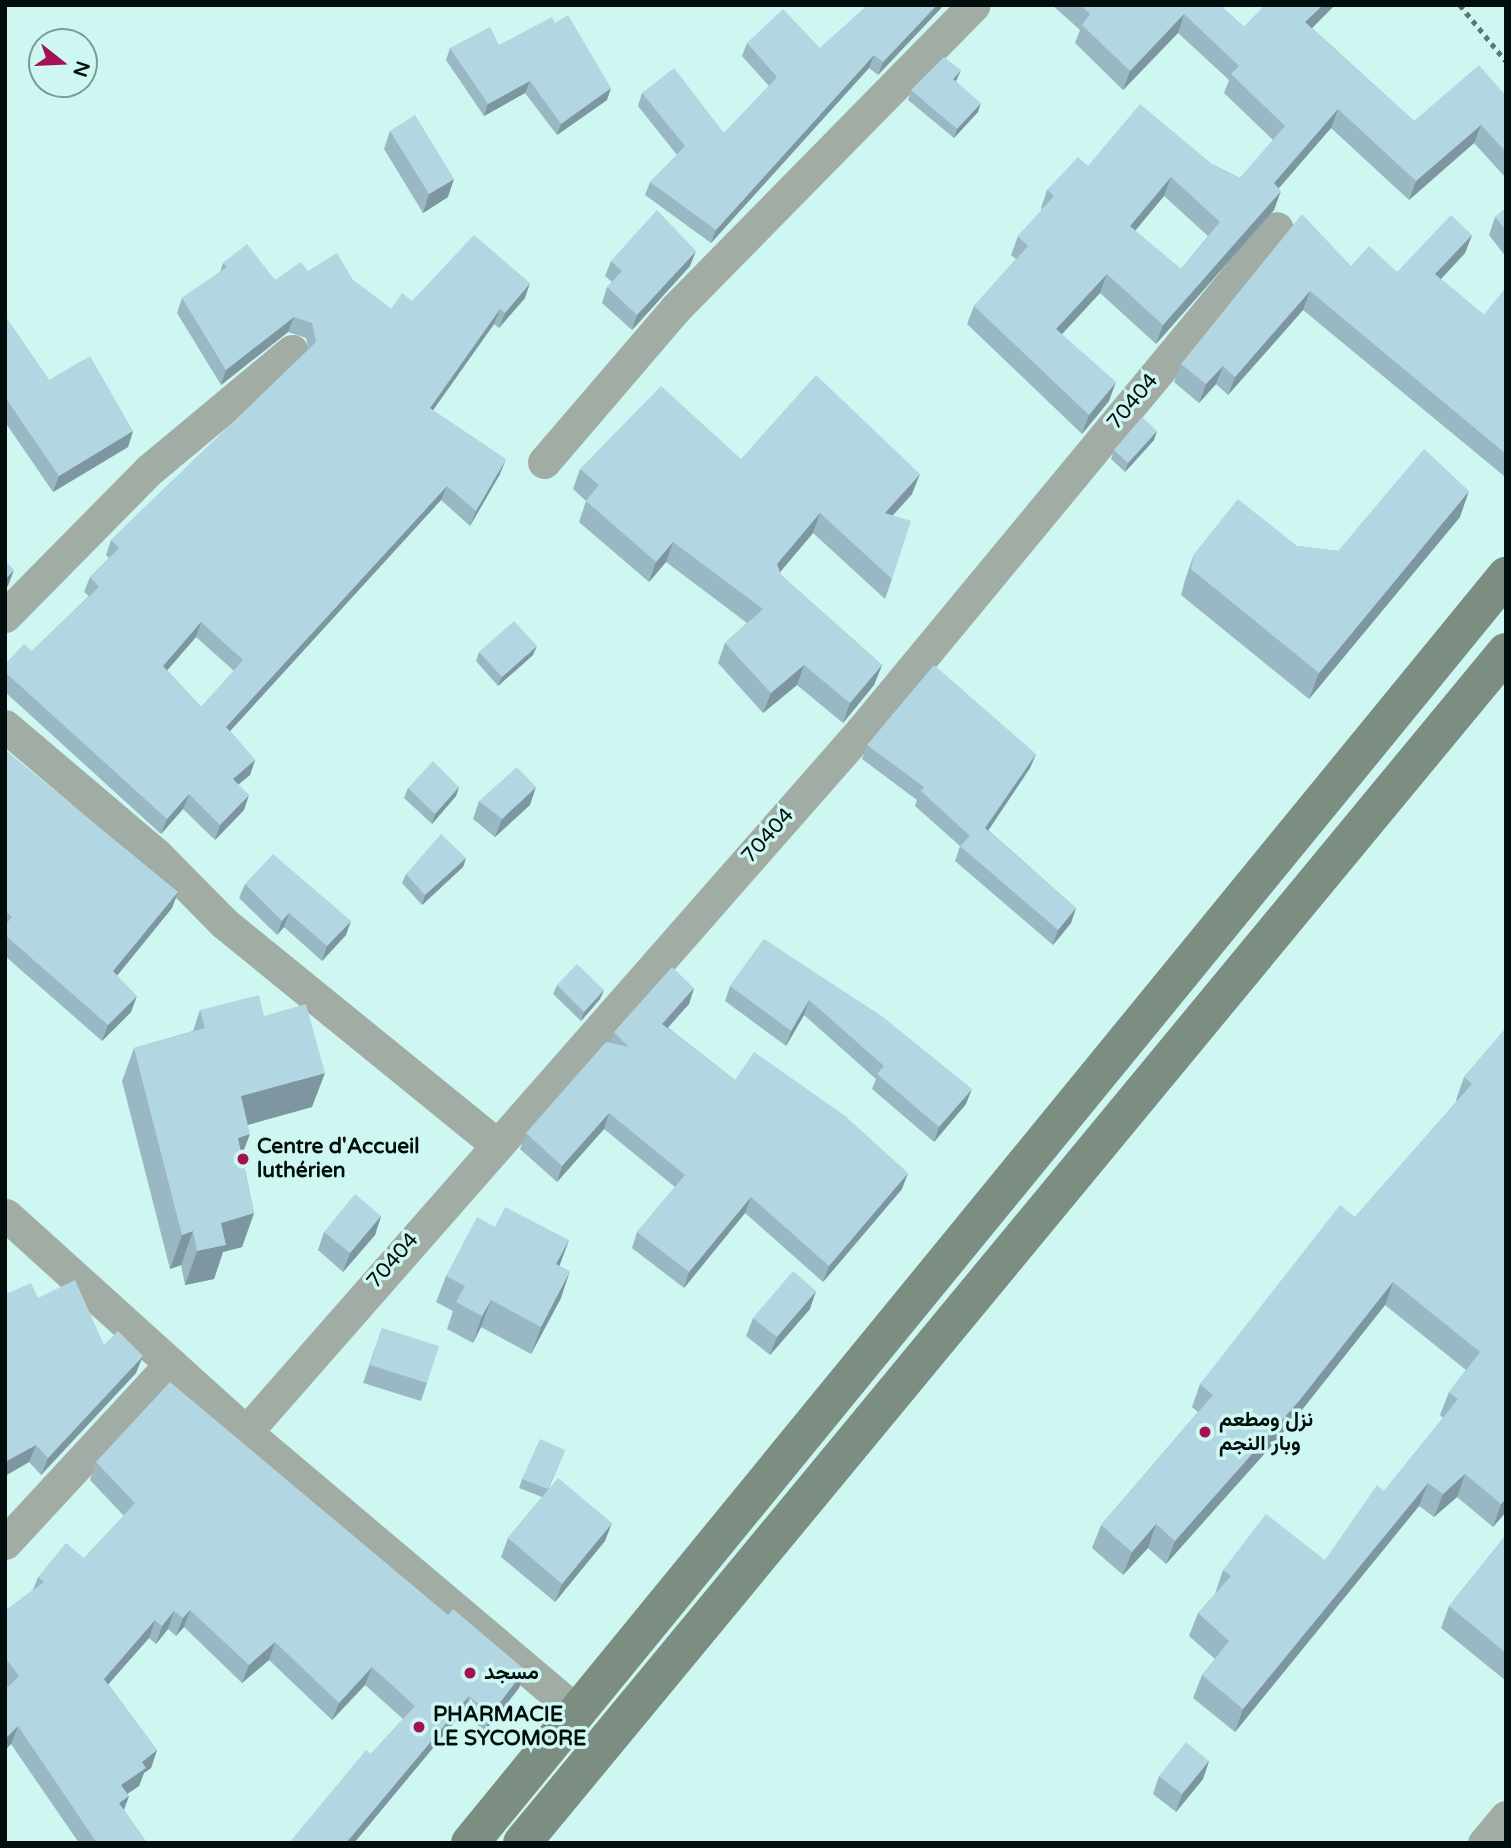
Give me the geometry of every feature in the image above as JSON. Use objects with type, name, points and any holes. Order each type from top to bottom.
[{"type":"main road","points":[[471,1843],[1506,576]]},
{"type":"main road","points":[[522,1843],[1506,652]]},
{"type":"street","points":[[544,462],[675,309],[974,5]]},
{"type":"street","name":"70404","points":[[246,1432],[495,1143],[862,730],[1277,228]]},
{"type":"street","points":[[5,616],[149,470],[292,351]]},
{"type":"street","points":[[5,726],[157,855],[224,923],[495,1143]]},
{"type":"street","points":[[6,1215],[246,1432],[577,1712]]},
{"type":"street","points":[[5,1543],[171,1364]]},
{"type":"street","points":[[1484,1843],[1506,1817]]},
{"type":"path","points":[[1460,5],[1506,61]]},
{"type":"building","points":[[868,5],[937,5],[883,62],[874,55],[716,230],[650,182],[685,146],[642,93],[674,68],[724,133],[777,77],[747,43],[783,9],[820,48]]},
{"type":"building","points":[[1080,5],[1220,5],[1244,27],[1265,5],[1323,5],[1305,22],[1414,121],[1479,65],[1506,96],[1503,106],[1506,109],[1506,152],[1481,125],[1416,181],[1338,109],[1274,183],[1281,191],[1163,325],[1107,274],[1056,329],[1116,382],[1089,415],[974,306],[1028,246],[1018,236],[1054,196],[1047,190],[1078,157],[1088,166],[1140,104],[1212,164],[1240,178],[1285,126],[1231,74],[1239,66],[1184,14],[1130,71],[1082,25],[1090,14]],"holes":[[[1171,177],[1220,222],[1181,269],[1130,226]]]},
{"type":"building","points":[[568,15],[611,88],[561,124],[530,81],[488,104],[450,48],[490,27],[499,45],[552,17],[555,23]]},
{"type":"building","points":[[944,57],[961,70],[953,79],[981,103],[957,129],[911,90]]},
{"type":"building","points":[[415,115],[454,179],[429,194],[390,131]]},
{"type":"building","points":[[1506,208],[1506,230],[1495,217]]},
{"type":"building","points":[[657,210],[696,251],[637,315],[607,287],[622,271],[611,261]]},
{"type":"building","points":[[1302,214],[1351,266],[1369,246],[1397,272],[1451,215],[1472,235],[1435,274],[1484,315],[1506,288],[1506,454],[1310,291],[1235,377],[1223,366],[1206,384],[1181,364]]},
{"type":"building","points":[[474,235],[530,283],[505,313],[500,309],[430,408],[506,459],[476,511],[447,486],[226,727],[255,760],[233,779],[249,795],[220,825],[189,794],[167,819],[5,672],[5,664],[24,644],[32,651],[99,587],[90,577],[119,548],[111,540],[316,342],[312,323],[294,317],[226,370],[182,298],[227,267],[223,263],[247,244],[275,280],[301,262],[308,271],[337,253],[353,280],[391,309],[402,293],[412,301]],"holes":[[[201,622],[243,660],[201,707],[163,666]]]},
{"type":"building","points":[[5,316],[49,380],[90,356],[133,431],[59,476],[5,397]]},
{"type":"building","points":[[816,375],[920,474],[885,513],[911,521],[892,579],[820,513],[777,564],[781,575],[882,665],[850,703],[804,665],[771,693],[725,643],[763,609],[673,542],[656,562],[586,501],[599,485],[580,469],[661,386],[741,459]]},
{"type":"building","points":[[1142,417],[1157,431],[1128,463],[1114,450]]},
{"type":"building","points":[[1424,449],[1469,491],[1319,673],[1191,569],[1194,554],[1238,499],[1297,546],[1338,551]]},
{"type":"building","points":[[5,560],[14,570],[5,579]]},
{"type":"building","points":[[514,621],[537,646],[502,677],[479,652]]},
{"type":"building","points":[[934,665],[1036,754],[985,828],[1076,908],[1058,930],[960,846],[970,836],[921,791],[924,787],[867,745]]},
{"type":"building","points":[[5,750],[178,892],[113,971],[137,996],[108,1025],[5,935],[5,925],[12,917],[5,911]]},
{"type":"building","points":[[433,761],[459,787],[435,814],[408,788]]},
{"type":"building","points":[[517,767],[536,787],[502,819],[479,801]]},
{"type":"building","points":[[441,834],[466,858],[425,895],[406,874]]},
{"type":"building","points":[[273,854],[351,921],[327,946],[289,913],[282,921],[245,884]]},
{"type":"building","points":[[764,939],[883,1017],[972,1089],[939,1127],[877,1074],[884,1066],[809,1000],[791,1031],[730,986]]},
{"type":"building","points":[[577,964],[604,990],[584,1012],[557,985]]},
{"type":"building","points":[[672,967],[694,988],[662,1024],[735,1080],[754,1052],[844,1115],[908,1173],[829,1266],[751,1197],[689,1272],[637,1232],[685,1175],[609,1113],[562,1166],[526,1133],[606,1042],[629,1047],[614,1032]]},
{"type":"building","points":[[259,995],[264,1016],[306,1004],[325,1073],[241,1096],[250,1134],[238,1138],[254,1213],[221,1223],[226,1245],[197,1251],[193,1231],[182,1235],[134,1048],[205,1028],[200,1010]]},
{"type":"building","points":[[1506,1028],[1506,1499],[1501,1504],[1465,1474],[1443,1494],[1428,1483],[1243,1709],[1202,1675],[1229,1641],[1198,1613],[1231,1576],[1223,1570],[1266,1514],[1325,1560],[1377,1485],[1384,1491],[1458,1399],[1449,1392],[1480,1352],[1393,1282],[1299,1401],[1175,1541],[1156,1524],[1132,1552],[1101,1525],[1213,1395],[1200,1384],[1340,1205],[1355,1217],[1472,1084],[1464,1077]]},
{"type":"building","points":[[355,1194],[381,1216],[350,1253],[324,1232]]},
{"type":"building","points":[[505,1207],[569,1240],[556,1264],[570,1271],[541,1327],[491,1300],[482,1316],[456,1302],[465,1286],[446,1276],[477,1217],[495,1227]]},
{"type":"building","points":[[793,1271],[816,1291],[777,1337],[753,1318]]},
{"type":"building","points":[[75,1280],[104,1345],[118,1331],[143,1356],[48,1458],[36,1445],[5,1462],[5,1287],[8,1293],[31,1283],[38,1298]]},
{"type":"building","points":[[382,1328],[439,1346],[427,1383],[370,1365]]},
{"type":"building","points":[[170,1382],[448,1615],[453,1609],[525,1670],[491,1714],[469,1696],[346,1843],[289,1843],[366,1750],[371,1754],[415,1706],[372,1667],[339,1703],[275,1642],[249,1665],[190,1610],[183,1618],[174,1611],[162,1626],[155,1620],[104,1679],[157,1750],[142,1762],[146,1768],[121,1785],[129,1796],[119,1803],[147,1843],[97,1843],[18,1726],[5,1739],[5,1690],[19,1676],[5,1657],[5,1611],[44,1582],[38,1577],[66,1543],[84,1558],[135,1503],[96,1462]]},
{"type":"building","points":[[540,1439],[565,1450],[548,1489],[522,1479]]},
{"type":"building","points":[[558,1478],[612,1523],[562,1584],[508,1538]]},
{"type":"building","points":[[1506,1535],[1506,1653],[1449,1606]]},
{"type":"building","points":[[1186,1742],[1209,1761],[1182,1794],[1159,1776]]},
{"type":"place","name":"Centre d'Accueil luthérien","points":[[243,1159]]},
{"type":"place","name":"نزل ومطعم وبار النجم","points":[[1205,1432]]},
{"type":"place","name":"مسجد","points":[[470,1673]]},
{"type":"place","name":"PHARMACIE LE SYCOMORE","points":[[419,1727]]}]
